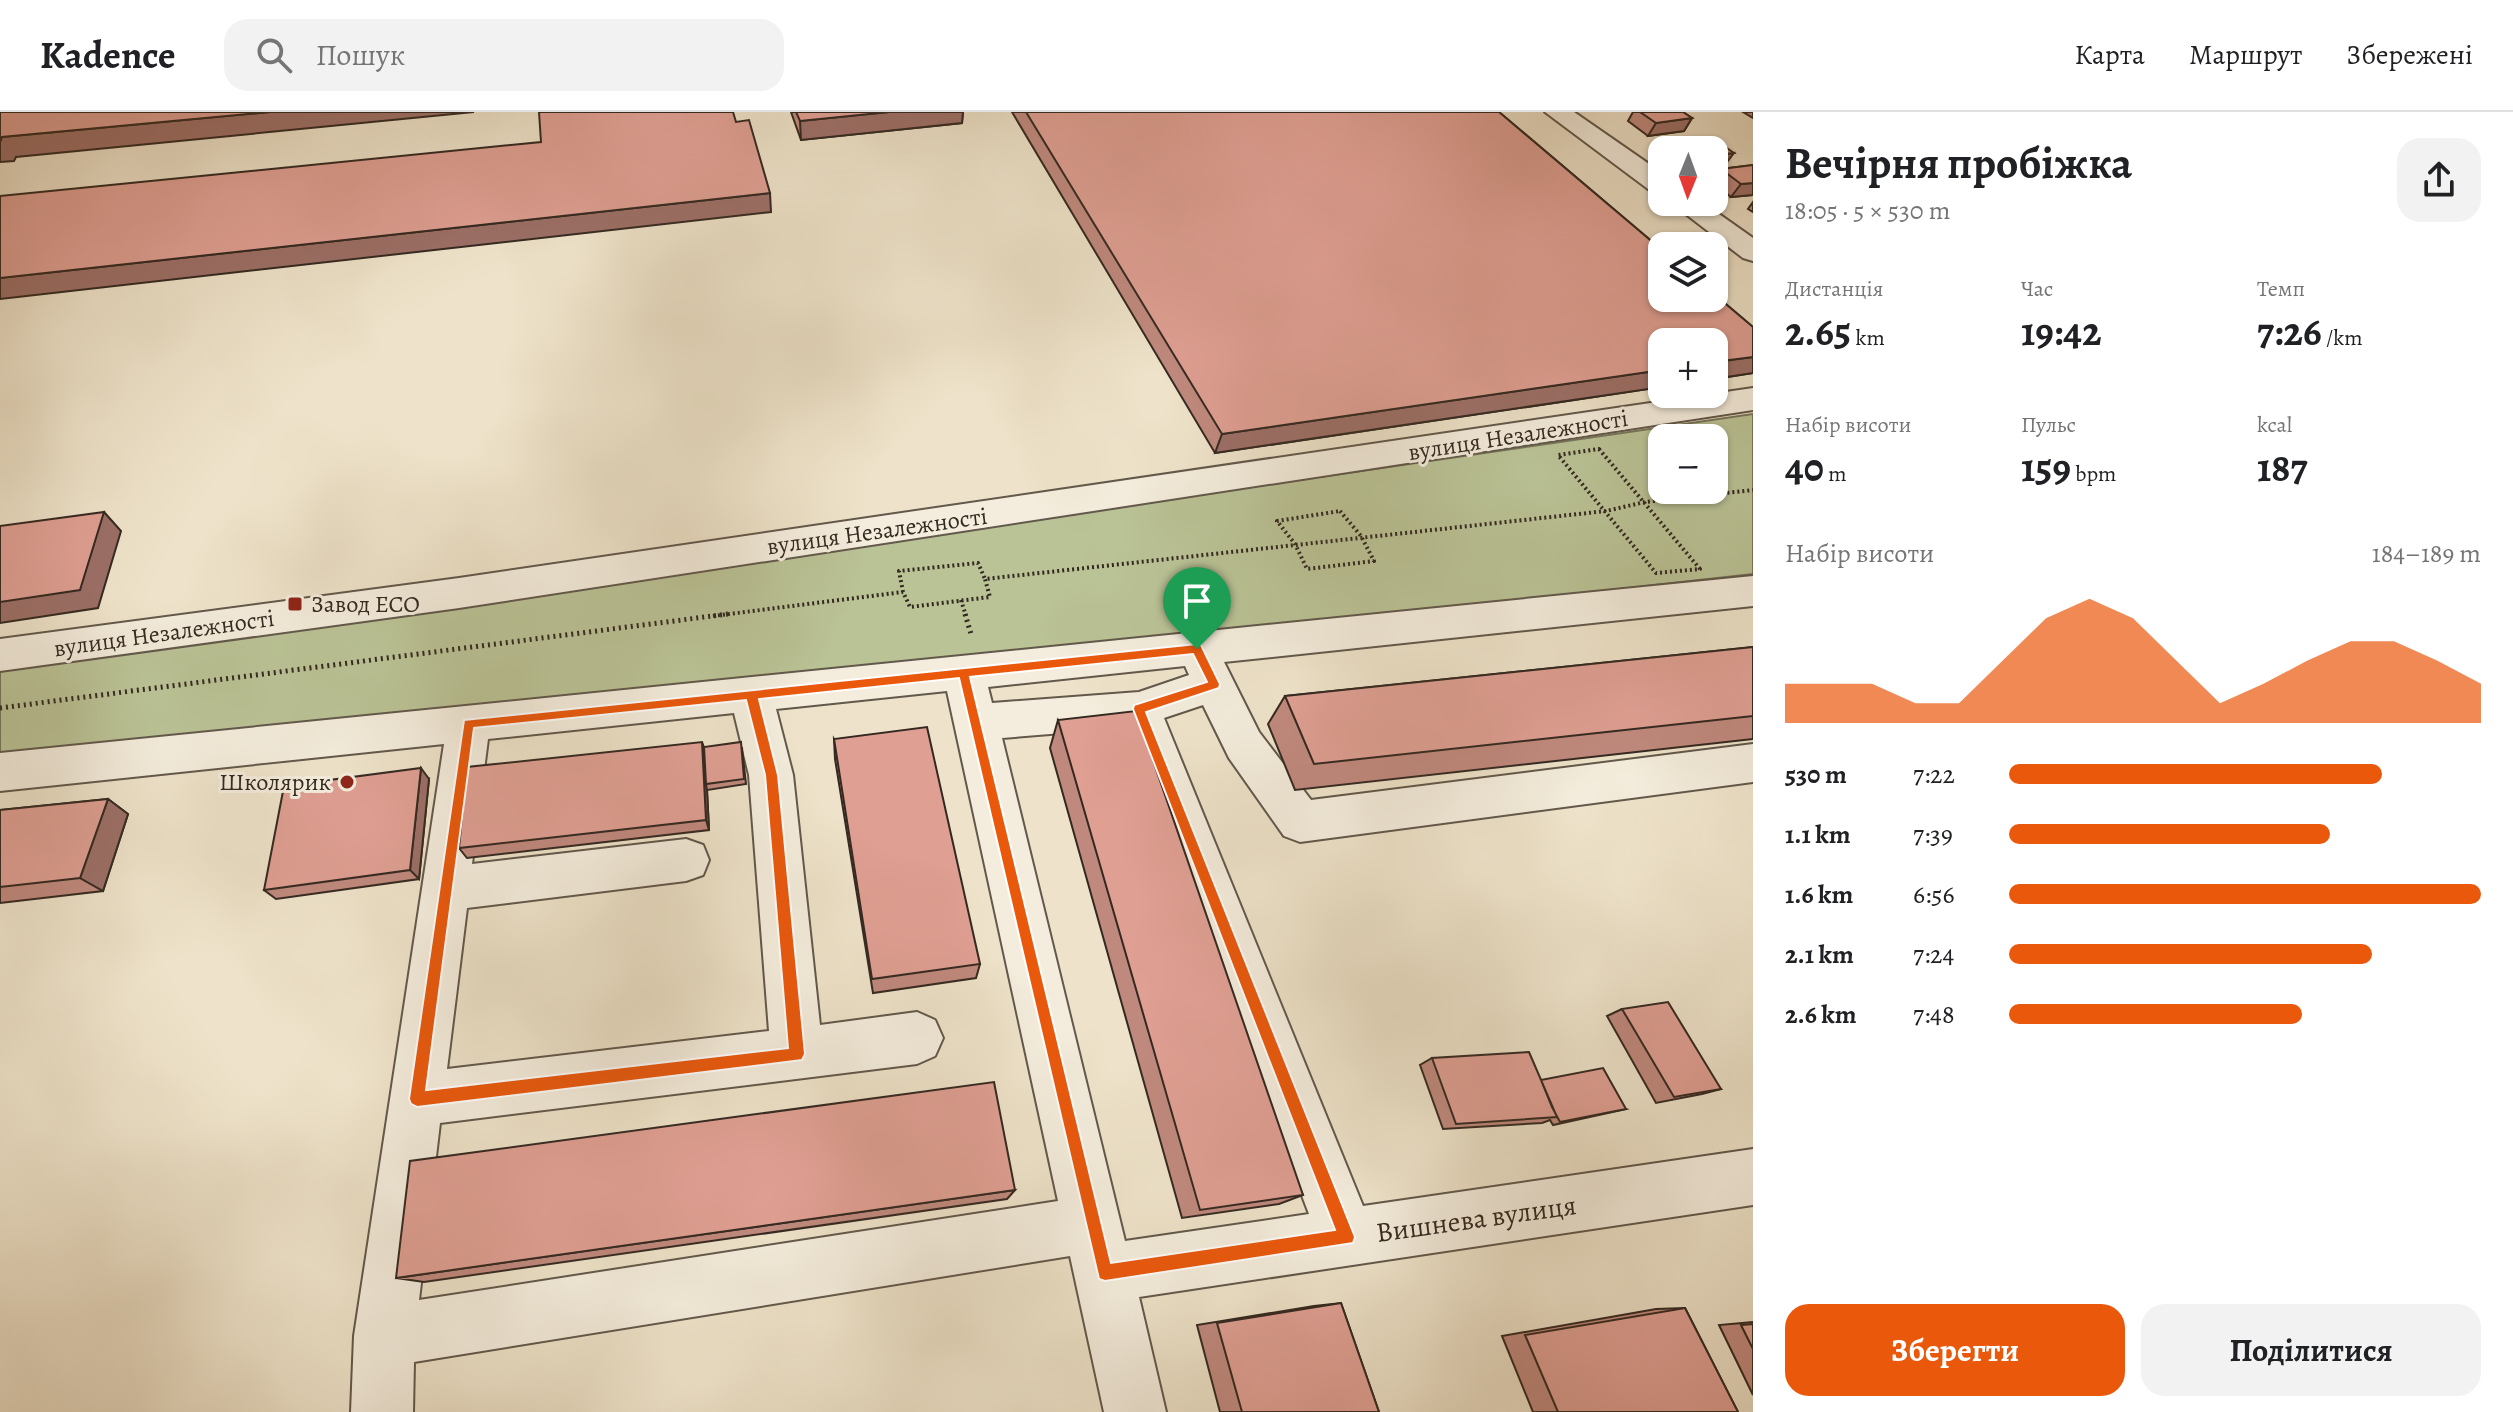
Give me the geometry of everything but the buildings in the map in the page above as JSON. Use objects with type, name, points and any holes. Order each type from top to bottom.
[{"type":"street","points":[[1558,112],[1648,176]]},
{"type":"street","points":[[1703,216],[1753,252]]},
{"type":"street","name":"вулиця Незалежності","points":[[0,655],[459,593],[1753,399]]},
{"type":"street","points":[[0,772],[963,673],[1206,666],[1753,591]]},
{"type":"street","points":[[977,722],[1139,709],[1206,666]]},
{"type":"street","points":[[1206,666],[1244,745],[1300,822],[1753,763]]},
{"type":"street","points":[[963,673],[977,722],[1135,1412]]},
{"type":"street","points":[[751,695],[771,775],[797,1054]]},
{"type":"street","points":[[1139,709],[1347,1237]]},
{"type":"street","points":[[382,1412],[384,1336],[468,724]]},
{"type":"street","points":[[446,889],[686,860]]},
{"type":"street","points":[[417,1099],[917,1038]]},
{"type":"street","name":"Вишнева вулиця","points":[[384,1336],[1099,1248],[1347,1237],[1753,1177]]},
{"type":"path","points":[[1599,449],[1645,502],[1700,569],[1656,573],[1558,455],[1599,449]]},
{"type":"path","points":[[985,579],[1606,511],[1645,502],[1753,490]]},
{"type":"path","points":[[1340,511],[1361,536],[1374,561],[1307,569],[1295,544],[1277,521],[1340,511]]},
{"type":"path","points":[[978,563],[990,597],[910,607],[903,592],[899,571],[978,563]]},
{"type":"path","points":[[0,708],[903,592]]},
{"type":"green space","points":[[1753,414],[1753,574],[1051,652],[0,755],[0,669],[1648,429],[1648,504],[1728,504],[1728,424],[1684,424]]},
{"type":"place","name":"Завод ЕСО","points":[[295,604]]},
{"type":"place","name":"Школярик","points":[[347,782]]},
{"type":"route","points":[[1197,649],[468,724],[417,1099],[797,1054],[771,775],[751,695],[963,673],[983,746],[1105,1273],[1347,1237],[1139,709],[1214,684],[1197,649]]}]
